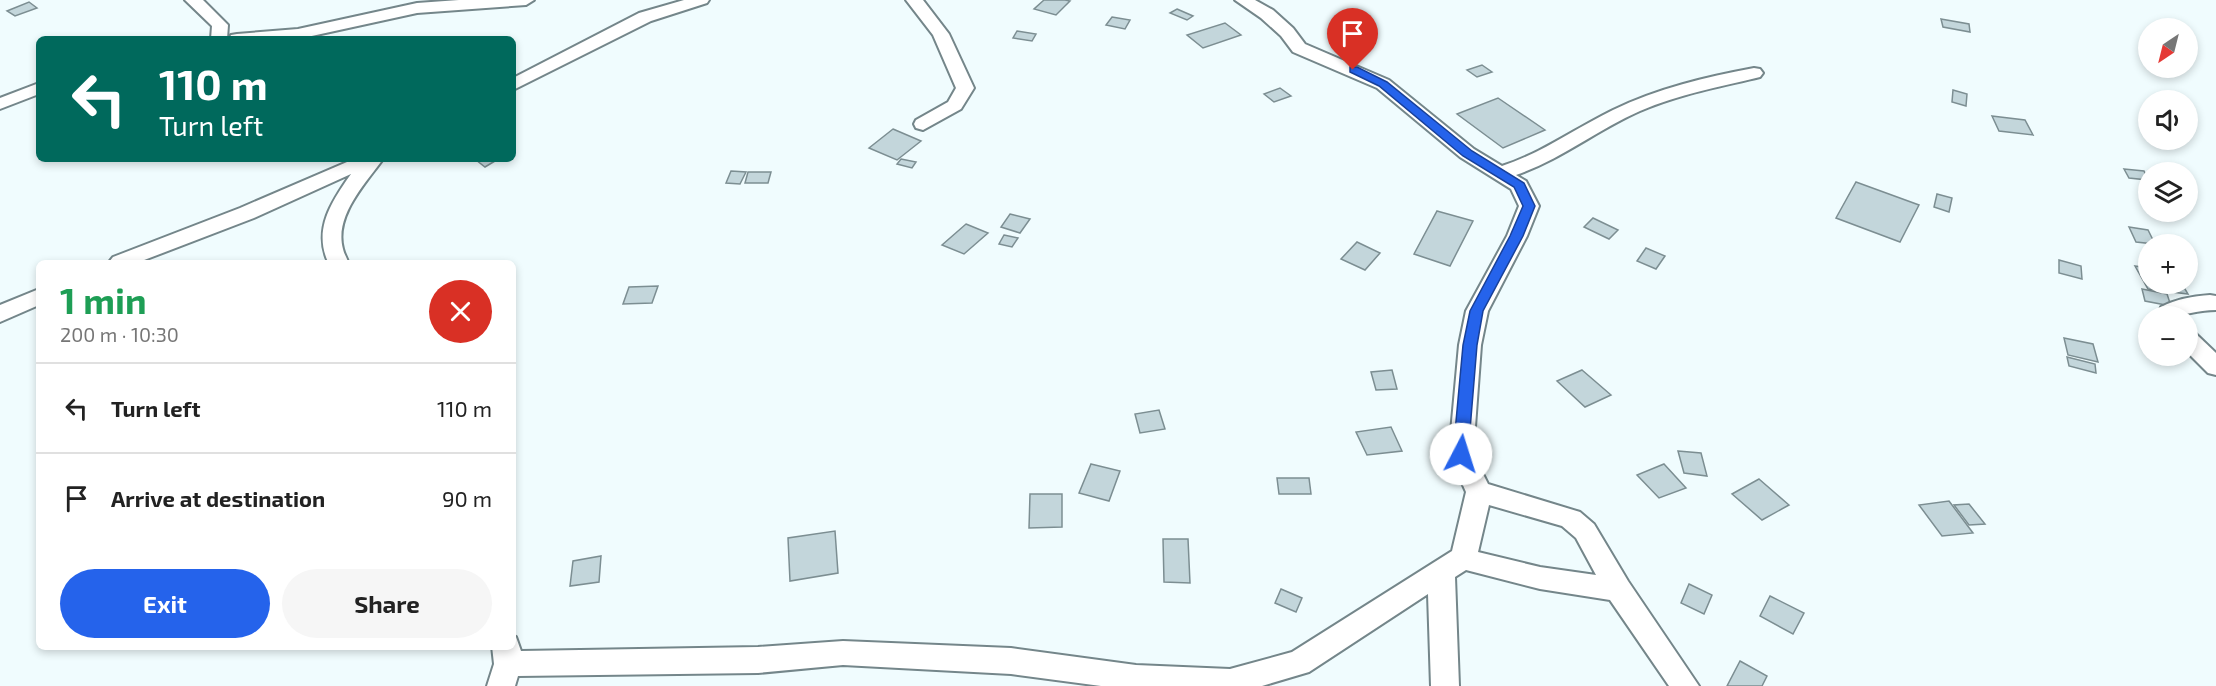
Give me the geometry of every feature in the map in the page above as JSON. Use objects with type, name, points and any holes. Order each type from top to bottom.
[{"type":"street","points":[[193,0],[220,25],[219,36]]},
{"type":"street","points":[[274,36],[298,34],[427,7],[526,0]]},
{"type":"street","points":[[516,83],[645,17],[700,0]]},
{"type":"street","points":[[914,0],[941,34],[965,88],[964,97],[924,124]]},
{"type":"street","points":[[505,665],[758,660],[843,653],[1011,661],[1136,678],[1230,682],[1299,663],[1452,566],[1472,534],[1479,492],[1461,454],[1470,345],[1477,311],[1529,206],[1519,185],[1467,153],[1383,84],[1299,48],[1287,32],[1267,14],[1244,0]]},
{"type":"street","points":[[1501,173],[1536,161],[1633,107],[1670,93],[1754,73]]},
{"type":"street","points":[[0,104],[36,89]]},
{"type":"street","points":[[125,260],[247,213],[365,162]]},
{"type":"street","points":[[337,260],[332,253],[332,225],[353,186],[370,162]]},
{"type":"street","points":[[0,314],[36,297]]},
{"type":"street","points":[[2187,306],[2216,303]]},
{"type":"street","points":[[2198,350],[2216,367]]},
{"type":"street","points":[[1479,492],[1571,519],[1586,531],[1618,589],[1685,686]]},
{"type":"street","points":[[1452,566],[1514,574],[1563,584],[1618,589]]},
{"type":"street","points":[[1445,686],[1452,566]]},
{"type":"building","points":[[1044,0],[1070,1],[1056,15],[1034,9]]},
{"type":"building","points":[[29,2],[37,8],[15,16],[7,11]]},
{"type":"building","points":[[1177,9],[1193,16],[1187,20],[1170,13]]},
{"type":"building","points":[[1112,17],[1130,20],[1125,29],[1106,25]]},
{"type":"building","points":[[1941,19],[1969,24],[1970,32],[1943,27]]},
{"type":"building","points":[[1225,23],[1241,35],[1203,48],[1187,35]]},
{"type":"building","points":[[1017,31],[1036,34],[1032,41],[1013,38]]},
{"type":"building","points":[[1482,65],[1492,72],[1477,77],[1467,70]]},
{"type":"building","points":[[1280,88],[1291,96],[1274,102],[1264,94]]},
{"type":"building","points":[[1953,90],[1967,94],[1966,106],[1952,102]]},
{"type":"building","points":[[1498,98],[1545,130],[1503,148],[1457,114]]},
{"type":"building","points":[[1992,116],[2025,120],[2033,135],[1999,131]]},
{"type":"building","points":[[893,129],[921,141],[897,160],[869,148]]},
{"type":"building","points":[[901,159],[916,162],[912,168],[897,164]]},
{"type":"building","points":[[479,162],[493,162],[485,167]]},
{"type":"building","points":[[2124,169],[2138,170],[2138,179],[2129,178]]},
{"type":"building","points":[[731,171],[746,172],[740,184],[726,183]]},
{"type":"building","points":[[748,172],[771,172],[768,183],[745,183]]},
{"type":"building","points":[[1856,182],[1919,205],[1900,242],[1836,218]]},
{"type":"building","points":[[1937,194],[1952,198],[1949,212],[1934,207]]},
{"type":"building","points":[[1437,211],[1473,221],[1450,266],[1414,254]]},
{"type":"building","points":[[1010,214],[1030,219],[1020,233],[1001,227]]},
{"type":"building","points":[[1593,218],[1618,230],[1609,239],[1584,227]]},
{"type":"building","points":[[966,224],[988,233],[964,254],[942,245]]},
{"type":"building","points":[[2129,227],[2148,230],[2150,234],[2138,234],[2138,242]]},
{"type":"building","points":[[1004,235],[1018,238],[1012,247],[999,244]]},
{"type":"building","points":[[1357,242],[1380,253],[1365,270],[1341,259]]},
{"type":"building","points":[[1646,248],[1665,256],[1656,269],[1637,261]]},
{"type":"building","points":[[2059,260],[2081,266],[2082,279],[2059,273]]},
{"type":"building","points":[[658,286],[652,303],[623,304],[629,287]]},
{"type":"building","points":[[2143,294],[2167,294],[2171,306],[2145,301]]},
{"type":"building","points":[[2064,338],[2093,344],[2098,362],[2068,355]]},
{"type":"building","points":[[2067,357],[2095,364],[2096,373],[2069,366]]},
{"type":"building","points":[[1392,370],[1397,389],[1376,390],[1371,372]]},
{"type":"building","points":[[1582,370],[1611,395],[1585,407],[1557,381]]},
{"type":"building","points":[[1159,410],[1165,429],[1140,433],[1135,414]]},
{"type":"building","points":[[1391,427],[1402,451],[1367,455],[1356,432]]},
{"type":"building","points":[[1678,451],[1701,453],[1707,476],[1684,473]]},
{"type":"building","points":[[1091,464],[1120,471],[1109,501],[1079,493]]},
{"type":"building","points":[[1664,464],[1686,488],[1659,498],[1637,475]]},
{"type":"building","points":[[1277,478],[1309,478],[1311,494],[1279,494]]},
{"type":"building","points":[[1759,479],[1789,505],[1762,520],[1732,494]]},
{"type":"building","points":[[1030,494],[1062,494],[1062,527],[1029,528]]},
{"type":"building","points":[[1949,501],[1973,533],[1942,536],[1919,505]]},
{"type":"building","points":[[1969,504],[1985,524],[1969,525],[1954,505]]},
{"type":"building","points":[[835,531],[838,573],[790,581],[788,538]]},
{"type":"building","points":[[1163,539],[1188,539],[1190,583],[1164,582]]},
{"type":"building","points":[[601,556],[599,582],[570,586],[573,561]]},
{"type":"building","points":[[1689,584],[1712,595],[1704,614],[1681,603]]},
{"type":"building","points":[[1281,589],[1302,598],[1296,612],[1275,603]]},
{"type":"building","points":[[1770,596],[1804,613],[1793,634],[1760,616]]},
{"type":"building","points":[[1740,661],[1767,676],[1762,686],[1727,686]]},
{"type":"route","points":[[1353,70],[1383,84],[1467,153],[1519,185],[1529,206],[1477,311],[1470,345],[1461,454]]}]
